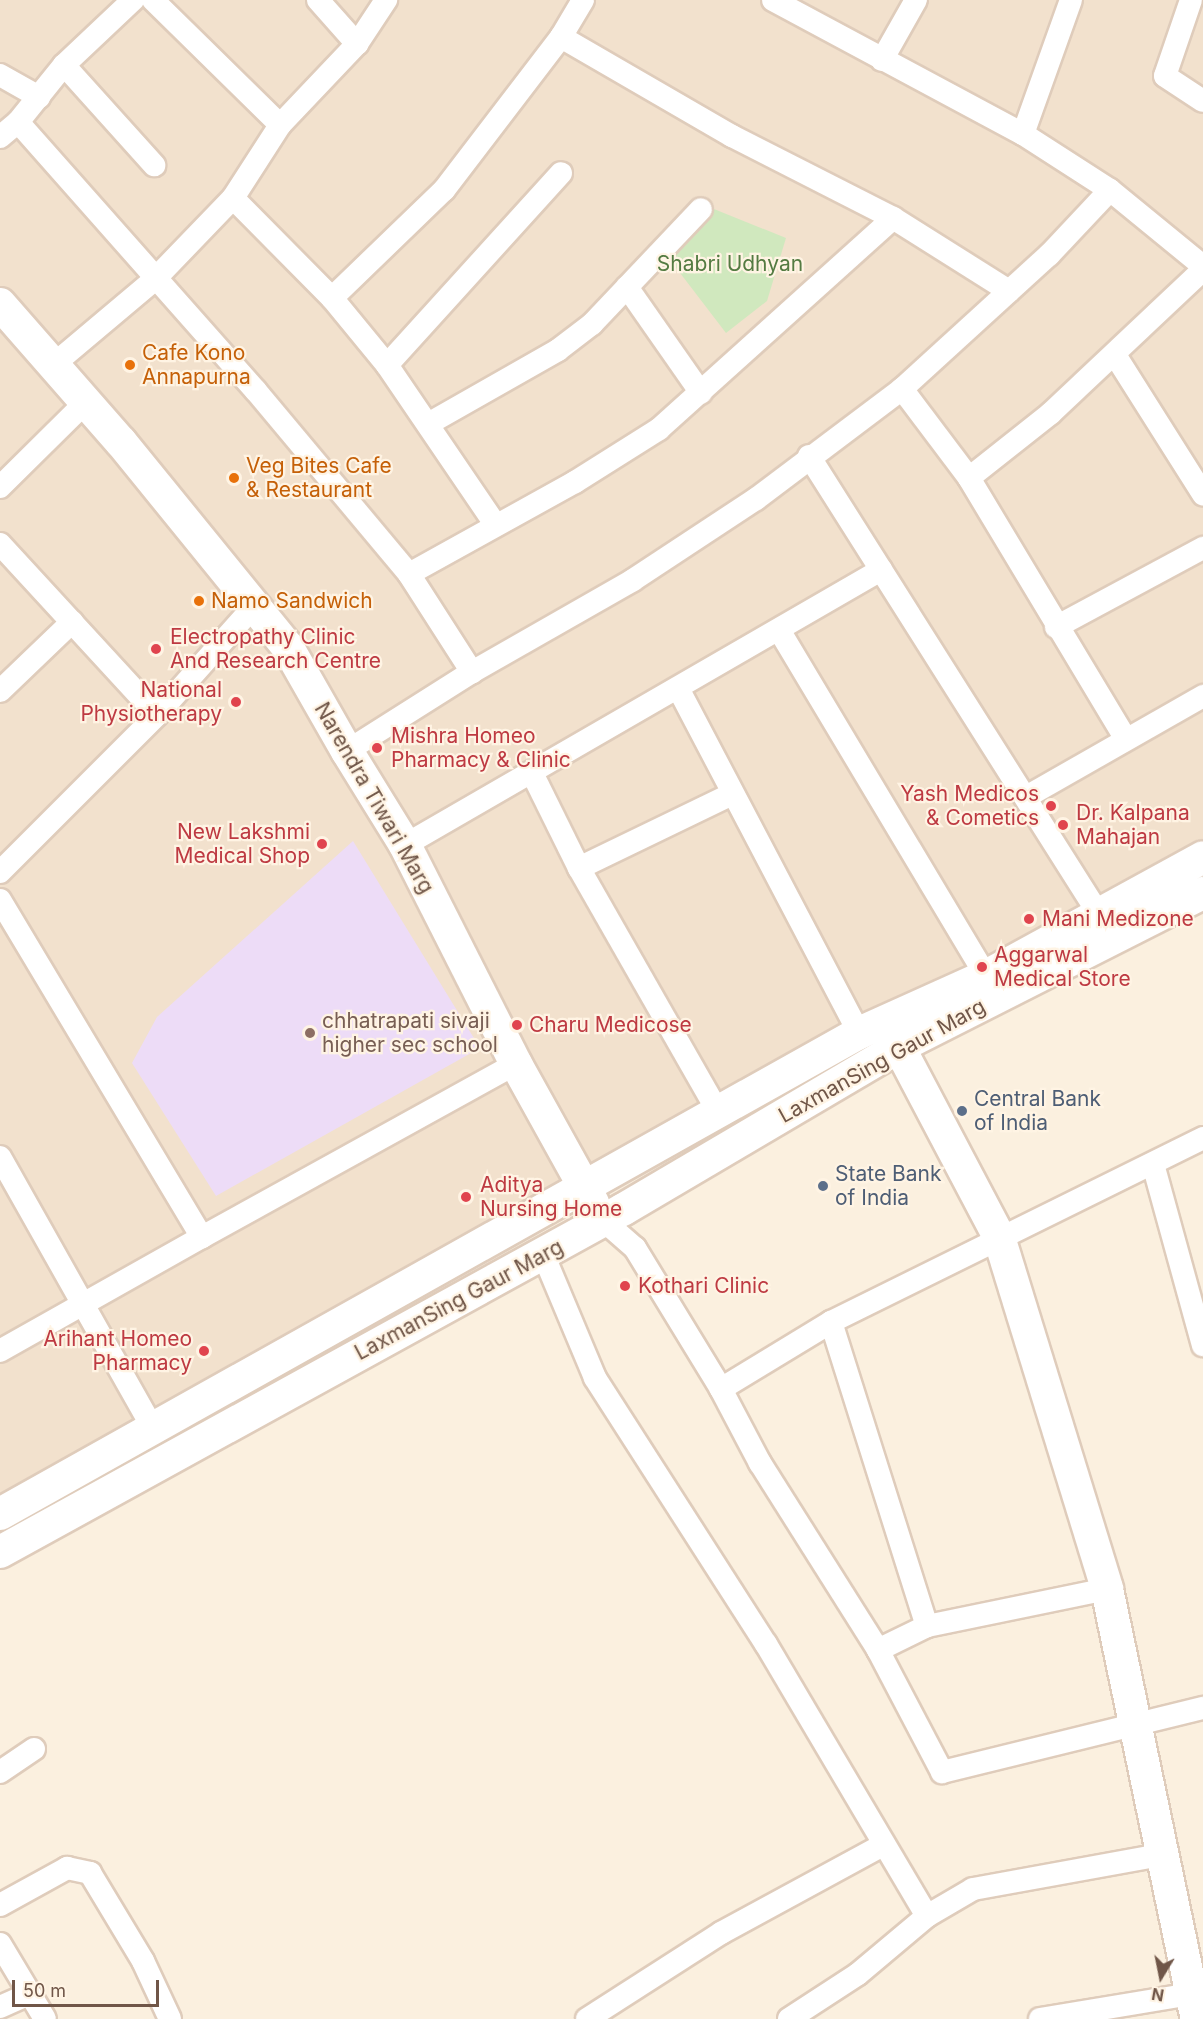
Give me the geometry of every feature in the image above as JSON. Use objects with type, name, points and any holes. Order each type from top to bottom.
[{"type":"main road","name":"Narendra Tiwari Marg","points":[[0,304],[86,402],[256,604],[287,646],[346,751],[405,844],[516,1064],[604,1221]]},
{"type":"main road","name":"LaxmanSing Gaur Marg","points":[[0,1552],[604,1221],[1107,926],[1203,857]]},
{"type":"main road","name":"LaxmanSing Gaur Marg","points":[[0,1514],[859,1033],[986,976],[1107,926],[1203,894]]},
{"type":"main road","points":[[899,1047],[999,1238],[1107,1590],[1138,1727],[1160,1855],[1197,2002]]},
{"type":"street","points":[[0,136],[18,122],[64,65],[133,0]]},
{"type":"street","points":[[153,0],[280,125]]},
{"type":"street","points":[[318,0],[357,44]]},
{"type":"street","points":[[52,365],[154,279],[233,198],[280,125],[357,44],[386,0]]},
{"type":"street","points":[[332,298],[444,190],[561,37],[583,0]]},
{"type":"street","points":[[773,0],[1023,134],[1110,190],[1203,268],[1115,355],[969,478]]},
{"type":"street","points":[[882,60],[916,0]]},
{"type":"street","points":[[1023,134],[1071,0]]},
{"type":"street","points":[[1195,3],[1166,76],[1203,101]]},
{"type":"street","points":[[561,37],[732,136],[893,218],[1009,291]]},
{"type":"street","points":[[64,65],[154,165]]},
{"type":"street","points":[[0,75],[39,97]]},
{"type":"street","points":[[18,122],[154,279],[256,391],[409,574],[472,672]]},
{"type":"street","points":[[387,365],[561,173]]},
{"type":"street","points":[[346,751],[472,672],[633,579],[756,499],[809,456],[902,389],[1009,291],[1110,190]]},
{"type":"street","points":[[233,198],[332,298],[387,365],[495,524]]},
{"type":"street","points":[[428,424],[558,350],[592,324],[701,208]]},
{"type":"street","points":[[409,574],[495,524],[575,482],[641,440],[701,393],[893,218]]},
{"type":"street","points":[[627,287],[701,393]]},
{"type":"street","points":[[1115,355],[1203,494]]},
{"type":"street","points":[[902,389],[969,478],[1056,627],[1125,738]]},
{"type":"street","points":[[0,486],[86,402]]},
{"type":"street","points":[[809,456],[1107,926]]},
{"type":"street","points":[[0,544],[157,715]]},
{"type":"street","points":[[1056,627],[1203,548]]},
{"type":"street","points":[[405,844],[679,690],[881,570]]},
{"type":"street","points":[[0,872],[157,715],[256,604]]},
{"type":"street","points":[[0,691],[72,622]]},
{"type":"street","points":[[779,630],[986,976]]},
{"type":"street","points":[[679,690],[859,1033]]},
{"type":"street","points":[[1026,797],[1125,738],[1203,696]]},
{"type":"street","points":[[532,773],[579,868],[718,1112]]},
{"type":"street","points":[[579,868],[732,794]]},
{"type":"street","points":[[0,900],[202,1237]]},
{"type":"street","points":[[0,1351],[516,1064]]},
{"type":"street","points":[[720,1389],[831,1322],[1203,1138]]},
{"type":"street","points":[[0,1157],[153,1428]]},
{"type":"street","points":[[1153,1164],[1196,1296],[1203,1345]]},
{"type":"street","points":[[604,1221],[634,1248],[720,1389],[760,1463],[879,1650],[942,1772],[1138,1727],[1203,1708]]},
{"type":"street","points":[[543,1254],[595,1378],[766,1644],[927,1917]]},
{"type":"street","points":[[831,1322],[927,1626]]},
{"type":"street","points":[[879,1650],[927,1626],[1107,1590]]},
{"type":"street","points":[[0,1772],[34,1749]]},
{"type":"street","points":[[587,2019],[721,1933],[883,1845]]},
{"type":"street","points":[[789,2019],[858,1974],[927,1917],[972,1889],[1160,1855]]},
{"type":"street","points":[[0,1905],[67,1868],[90,1873],[143,1961],[170,2019]]},
{"type":"street","points":[[0,1944],[45,2019]]},
{"type":"street","points":[[0,2007],[29,1994]]},
{"type":"street","points":[[1040,2019],[1197,2002]]},
{"type":"shaded area","points":[[0,0],[1203,0],[1203,859],[613,1189],[0,1505]]},
{"type":"shaded area","name":"chhatrapati sivaji higher sec school","points":[[353,841],[480,1048],[216,1196],[132,1063],[157,1017]]},
{"type":"green space","name":"Shabri Udhyan","points":[[704,205],[786,238],[767,301],[726,333],[664,252]]},
{"type":"place","name":"Cafe Kono Annapurna","points":[[130,365]]},
{"type":"place","name":"Veg Bites Cafe & Restaurant","points":[[234,478]]},
{"type":"place","name":"Namo Sandwich","points":[[199,601]]},
{"type":"place","name":"Electropathy Clinic And Research Centre","points":[[156,649]]},
{"type":"place","name":"National Physiotherapy","points":[[236,702]]},
{"type":"place","name":"Mishra Homeo Pharmacy & Clinic","points":[[377,748]]},
{"type":"place","name":"Yash Medicos & Cometics","points":[[1051,806]]},
{"type":"place","name":"Dr. Kalpana Mahajan","points":[[1063,825]]},
{"type":"place","name":"New Lakshmi Medical Shop","points":[[322,844]]},
{"type":"place","name":"Mani Medizone","points":[[1029,919]]},
{"type":"place","name":"Aggarwal Medical Store","points":[[982,967]]},
{"type":"place","name":"Charu Medicose","points":[[517,1025]]},
{"type":"place","name":"chhatrapati sivaji higher sec school","points":[[310,1033]]},
{"type":"place","name":"Central Bank of India","points":[[962,1111]]},
{"type":"place","name":"State Bank of India","points":[[823,1186]]},
{"type":"place","name":"Aditya Nursing Home","points":[[466,1197]]},
{"type":"place","name":"Kothari Clinic","points":[[625,1286]]},
{"type":"place","name":"Arihant Homeo Pharmacy","points":[[204,1351]]}]
